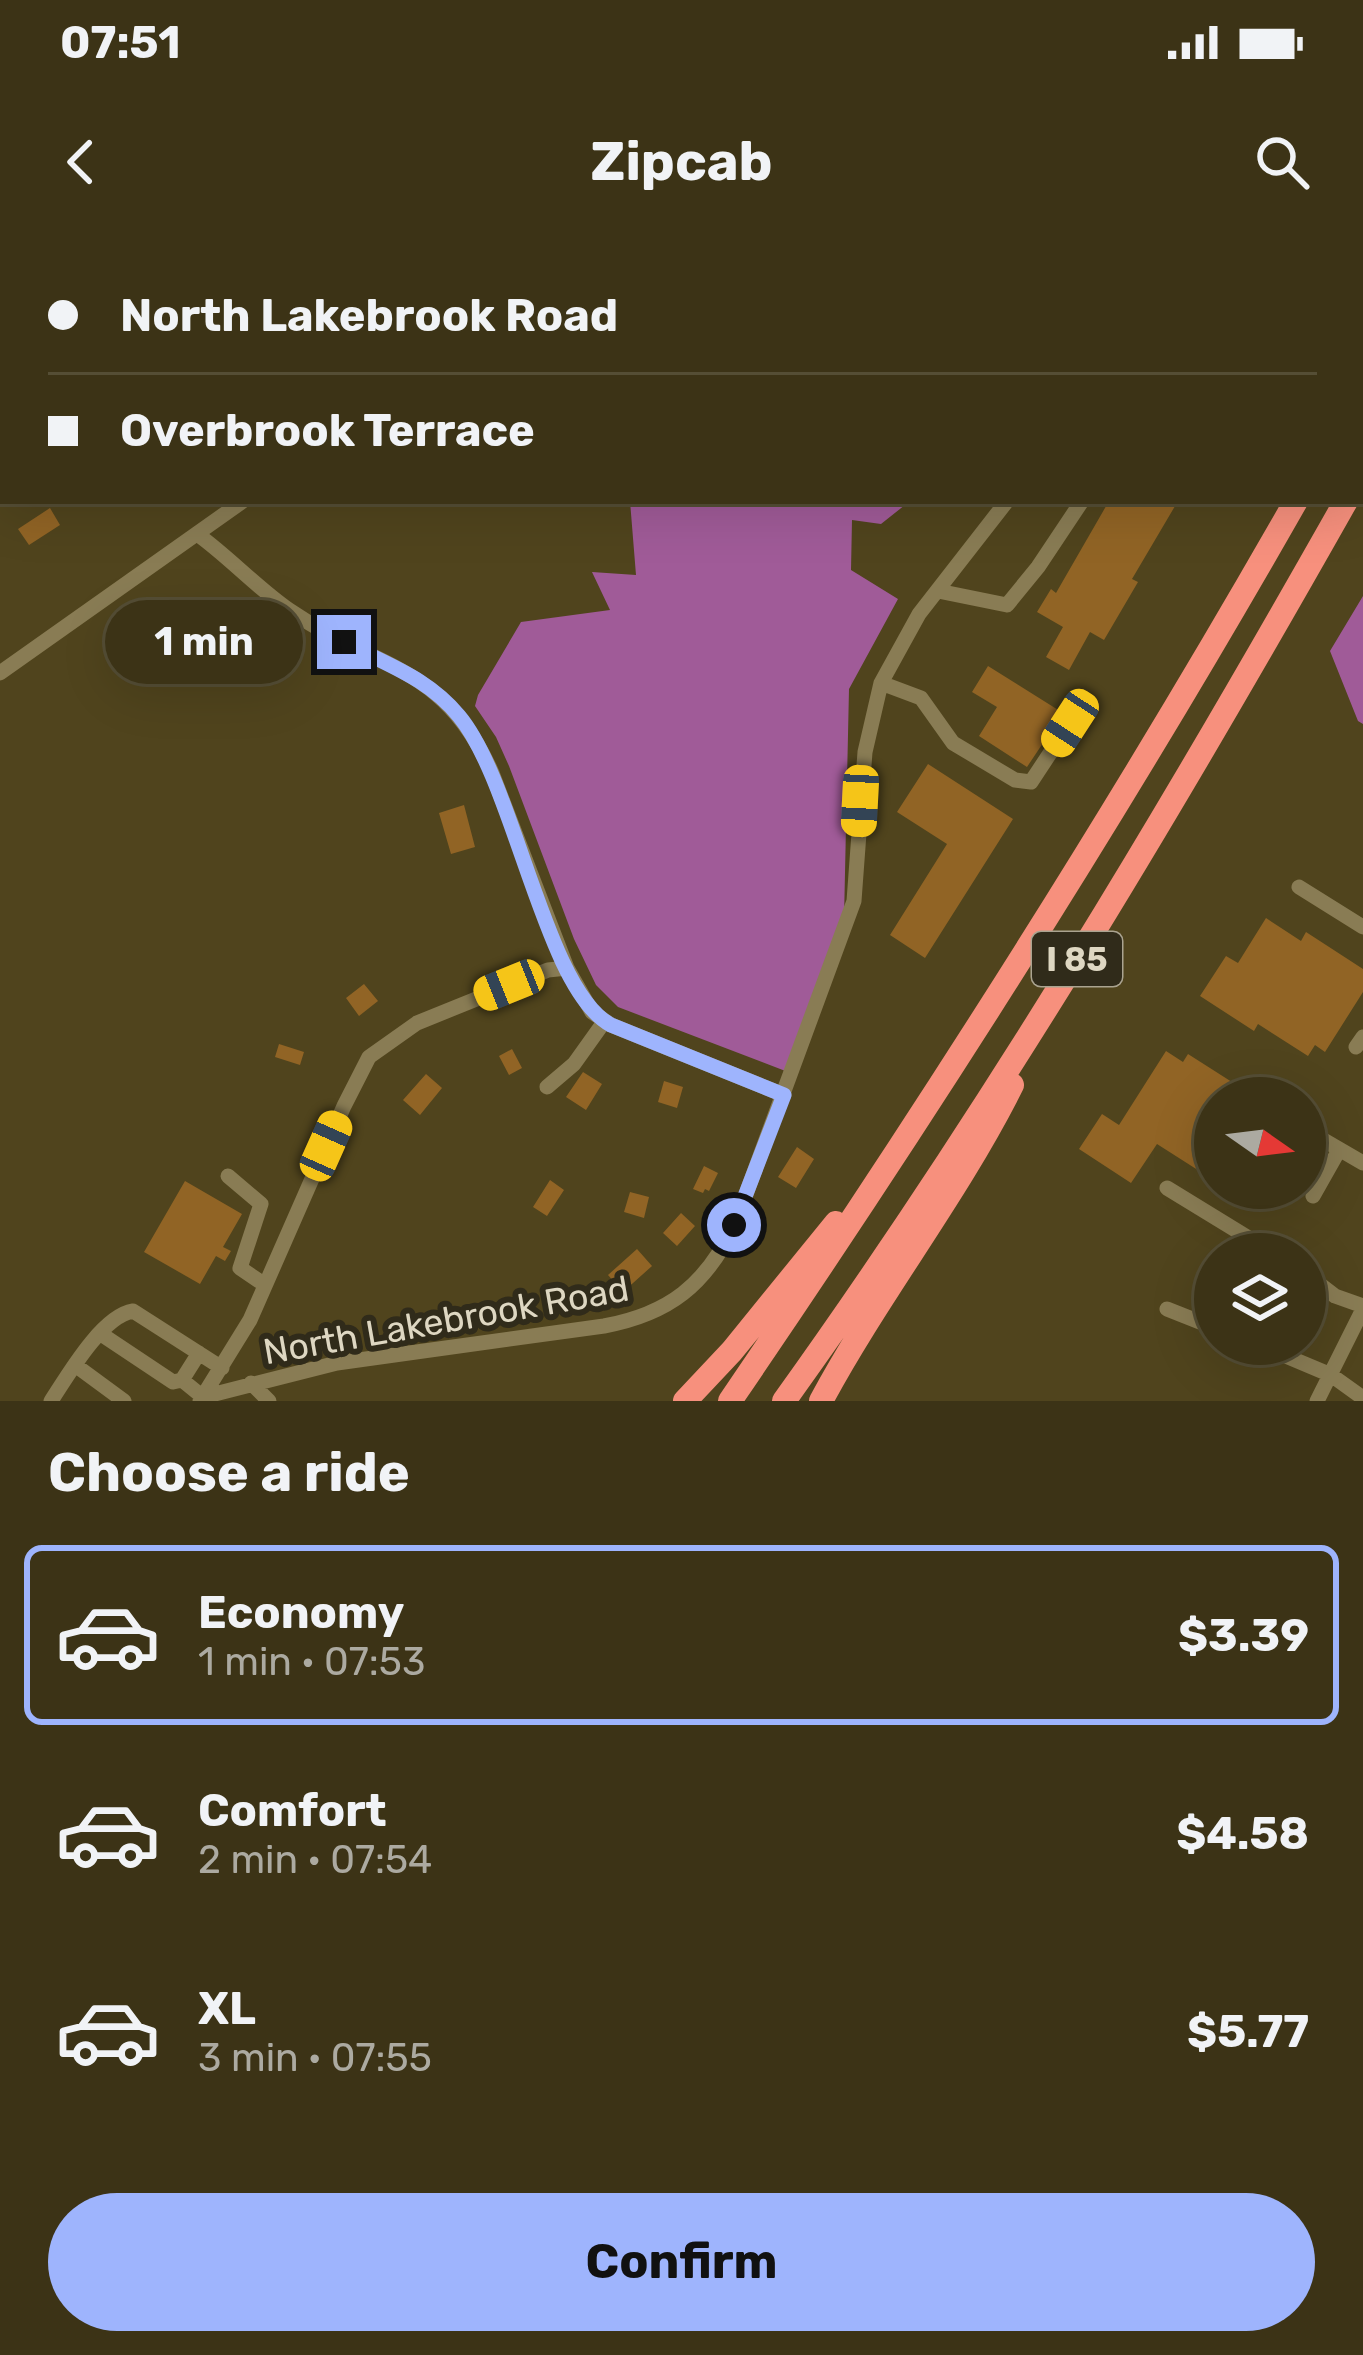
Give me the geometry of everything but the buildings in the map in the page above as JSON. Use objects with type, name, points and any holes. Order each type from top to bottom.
[{"type":"highway","name":"I 85","points":[[730,1401],[901,1150],[1128,790],[1294,504]]},
{"type":"highway","name":"I 85","points":[[784,1401],[1074,964],[1344,504]]},
{"type":"highway","points":[[821,1401],[902,1264],[991,1128],[1074,964]]},
{"type":"highway","points":[[686,1401],[901,1150]]},
{"type":"street","points":[[0,674],[239,504]]},
{"type":"street","name":"North Lakebrook Road","points":[[202,1399],[337,1363],[645,1319],[667,1308],[728,1240],[854,901],[865,752],[881,683],[919,614],[1005,504]]},
{"type":"street","points":[[938,591],[1007,605],[1080,504]]},
{"type":"street","points":[[197,534],[290,611],[414,675],[461,718],[492,773],[567,968],[585,1002],[604,1022],[784,1095]]},
{"type":"street","points":[[881,683],[920,698],[953,742],[1015,780],[1031,782],[1070,723]]},
{"type":"street","points":[[1299,887],[1363,928]]},
{"type":"street","points":[[182,1380],[202,1399],[222,1369],[369,1057],[417,1023],[548,970],[567,968]]},
{"type":"street","points":[[547,1088],[574,1064],[604,1022]]},
{"type":"street","points":[[1326,1142],[1363,1163]]},
{"type":"street","points":[[1326,1174],[1340,1150]]},
{"type":"street","points":[[228,1176],[261,1204],[240,1268],[265,1285]]},
{"type":"street","points":[[1167,1188],[1241,1233]]},
{"type":"street","points":[[1317,1401],[1363,1308],[1326,1289]]},
{"type":"street","points":[[1167,1310],[1194,1320]]},
{"type":"street","points":[[51,1401],[116,1317],[134,1311],[222,1369]]},
{"type":"street","points":[[101,1334],[173,1382],[182,1380],[199,1354]]},
{"type":"street","points":[[76,1365],[124,1401]]},
{"type":"street","points":[[1305,1365],[1363,1398]]},
{"type":"street","points":[[251,1383],[269,1401]]},
{"type":"shaded area","points":[[630,504],[906,504],[881,524],[852,520],[851,570],[898,599],[849,689],[844,919],[788,1072],[618,1007],[596,985],[509,766],[475,706],[521,622],[610,610],[592,572],[636,575]]},
{"type":"shaded area","points":[[1363,596],[1363,724],[1330,651]]},
{"type":"route","points":[[344,642],[427,684],[474,735],[567,968],[592,1012],[611,1025],[784,1095],[734,1225]]}]
